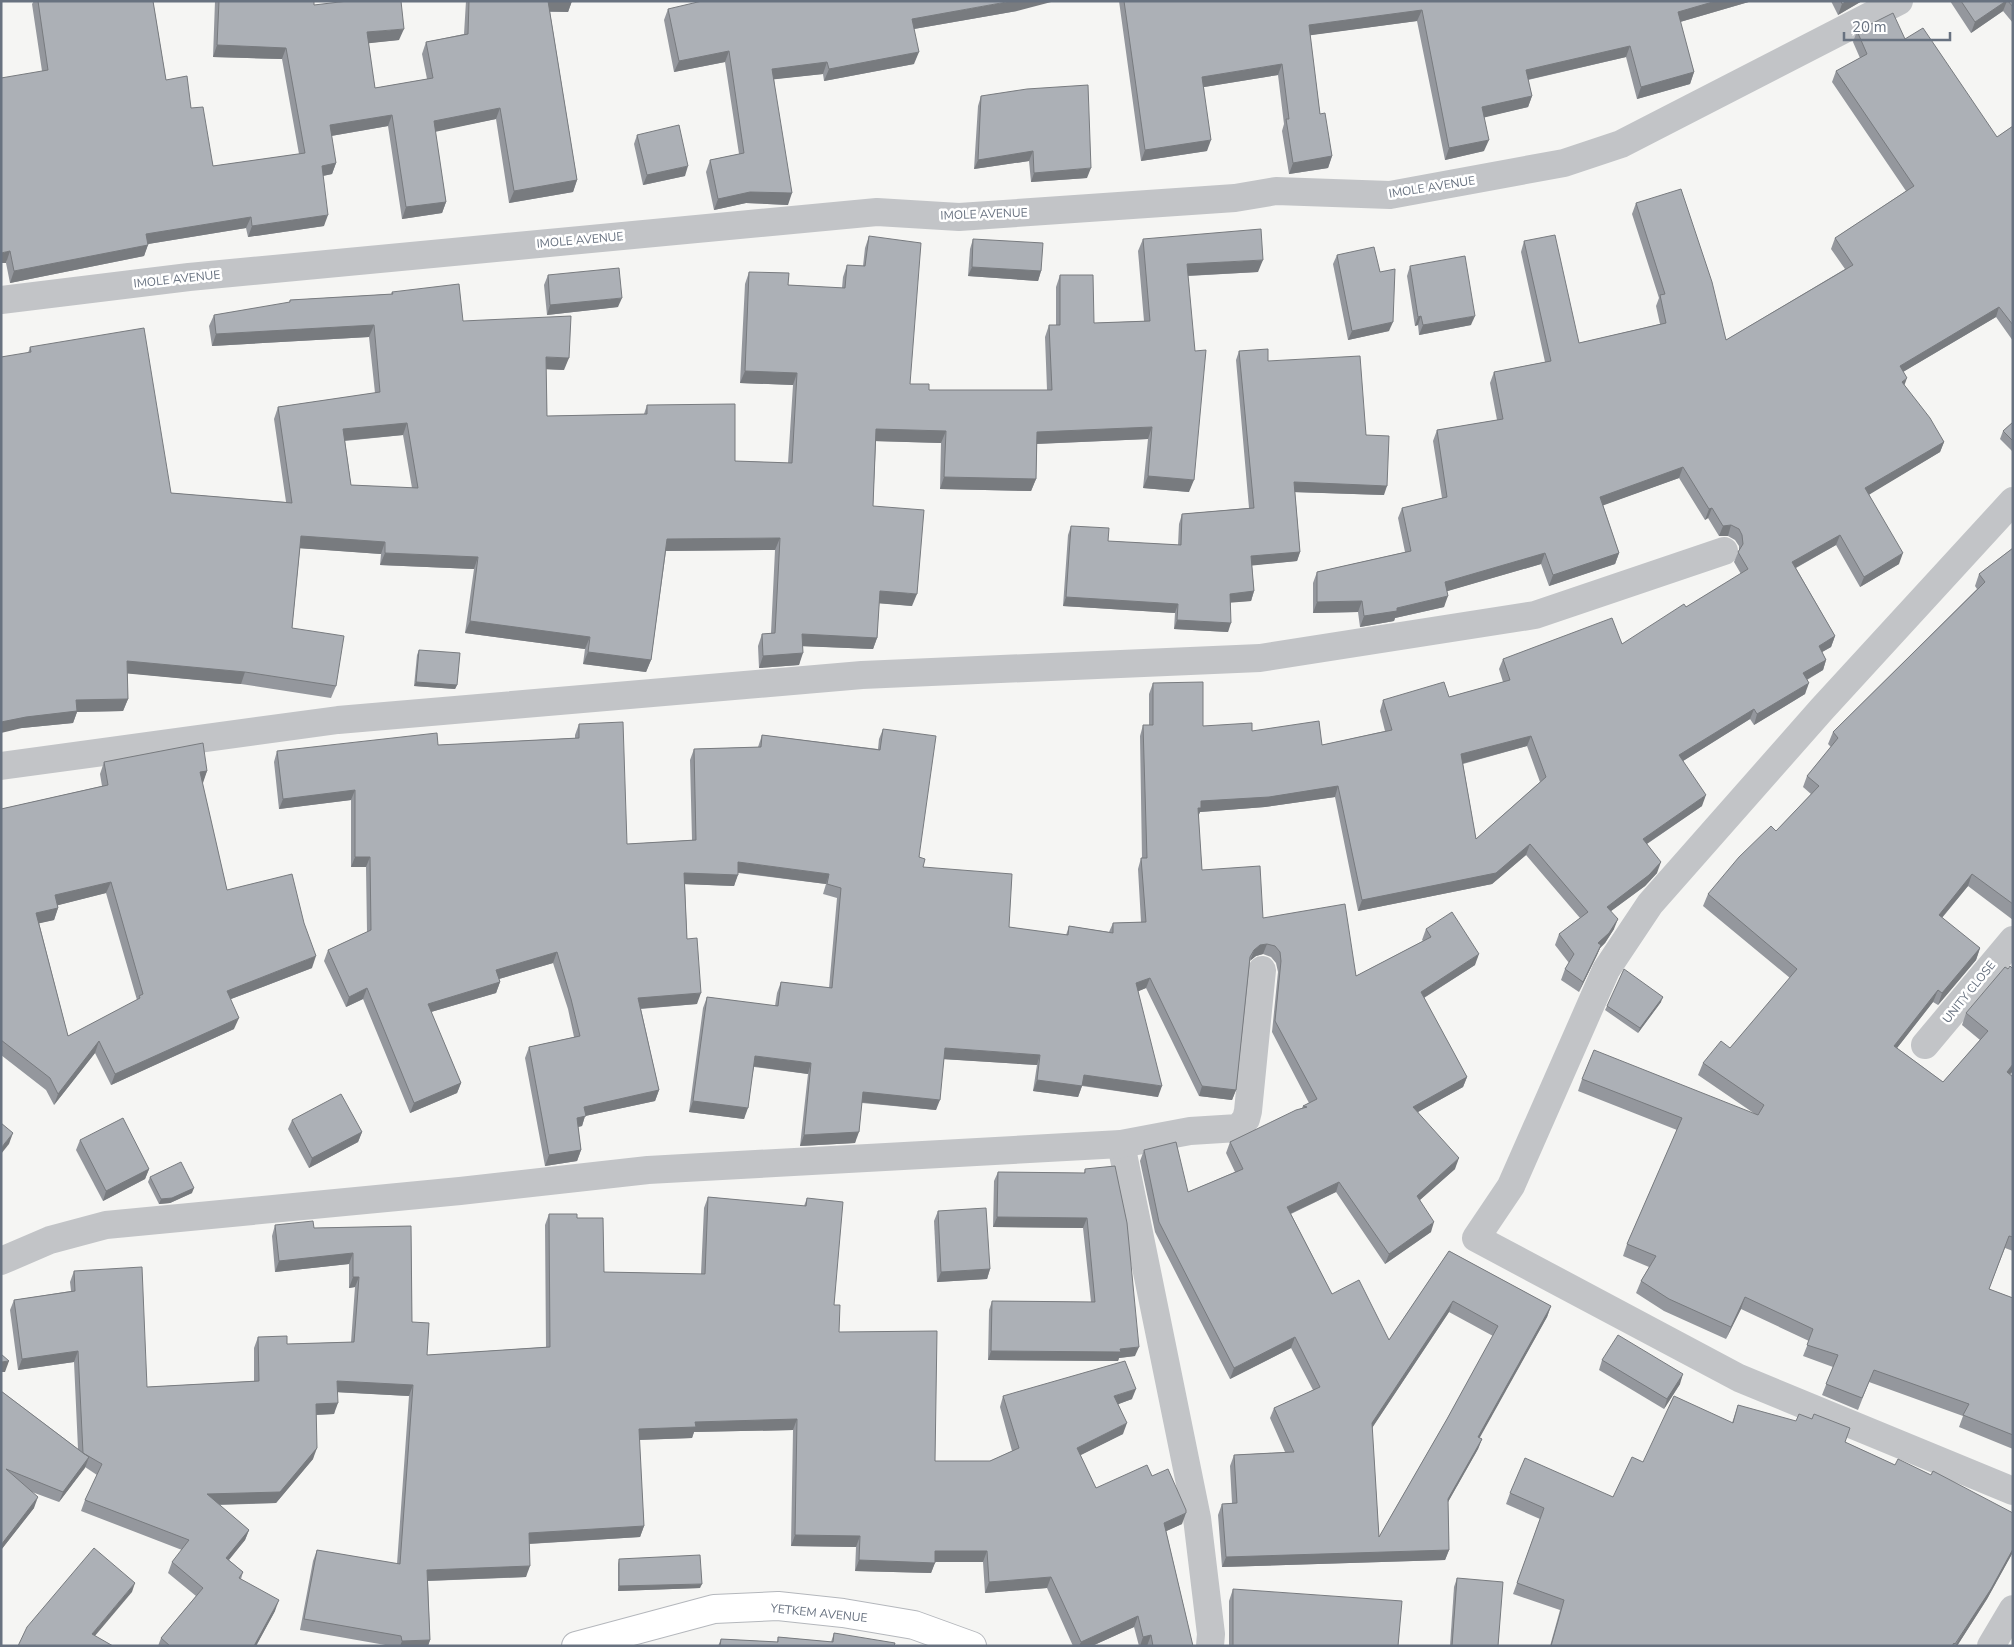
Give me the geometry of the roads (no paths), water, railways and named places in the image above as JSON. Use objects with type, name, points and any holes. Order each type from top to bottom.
[{"type":"street","name":"IMOLE AVENUE","points":[[1,300],[198,276],[876,212],[959,217],[1235,198],[1276,191],[1390,195],[1564,163],[1621,144],[1899,1]]},
{"type":"street","points":[[2013,501],[1822,709],[1650,904],[1606,970],[1511,1186],[1476,1238],[1739,1378],[2013,1491]]},
{"type":"street","points":[[1,766],[338,720],[862,675],[1260,658],[1535,615],[1724,551]]},
{"type":"street","name":"UNITY CLOSE","points":[[1926,1045],[2013,940]]},
{"type":"street","points":[[1,1261],[50,1240],[106,1225],[460,1191],[648,1170],[1121,1144],[1190,1131],[1238,1128],[1246,1119],[1262,970]]},
{"type":"street","points":[[1121,1144],[1197,1518],[1211,1634],[1210,1646]]},
{"type":"street","name":"YETKEM AVENUE","points":[[576,1646],[714,1609],[778,1606],[843,1613],[914,1625],[972,1646]]},
{"type":"street","points":[[1991,1646],[2013,1610]]}]
